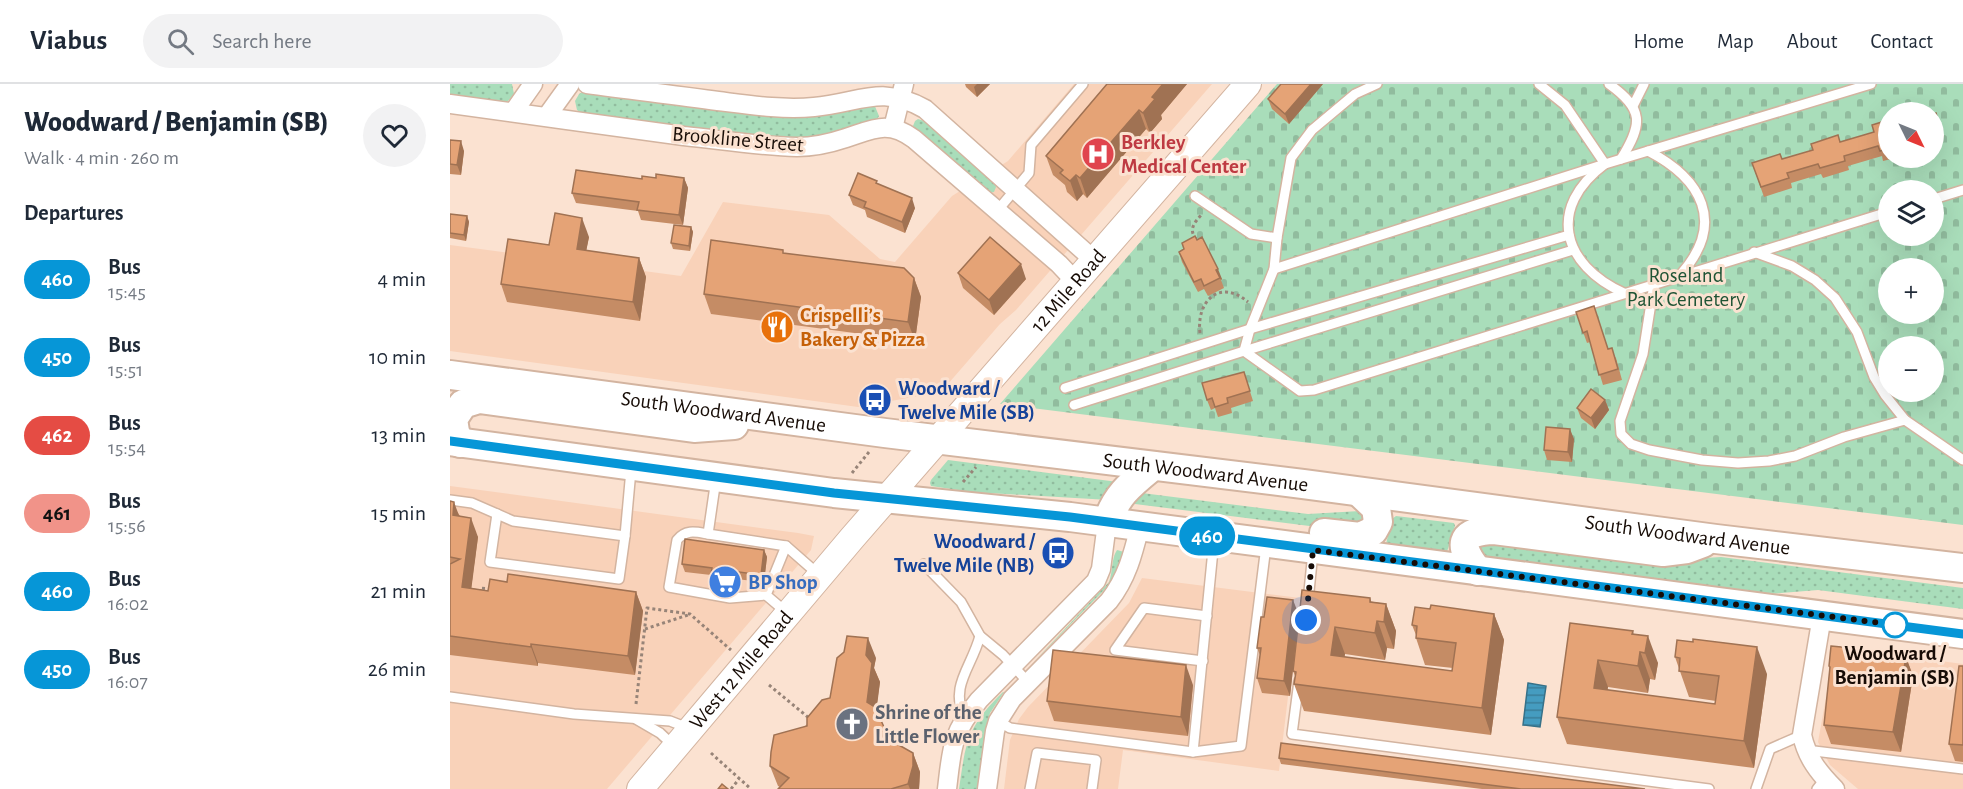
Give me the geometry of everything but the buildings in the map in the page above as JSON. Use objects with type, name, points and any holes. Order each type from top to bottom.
[{"type":"main road","name":"12 Mile Road","points":[[889,498],[1248,84]]},
{"type":"main road","name":"South Woodward Avenue","points":[[450,375],[1716,539],[1963,568]]},
{"type":"main road","points":[[793,420],[694,428],[479,399],[463,404],[453,419],[455,442],[834,493],[1140,526],[1963,634]]},
{"type":"main road","points":[[1107,523],[1122,493],[1153,466]]},
{"type":"main road","points":[[1140,526],[1192,519],[1360,537],[1373,531],[1378,522],[1376,508],[1359,492]]},
{"type":"main road","name":"West 12 Mile Road","points":[[640,789],[889,498]]},
{"type":"main road","points":[[1478,571],[1467,557],[1464,547],[1469,536],[1480,530],[1663,552],[1687,549],[1716,539]]},
{"type":"main road","points":[[1822,616],[1864,604],[1963,614]]},
{"type":"street","points":[[514,111],[533,84]]},
{"type":"street","points":[[547,116],[570,84]]},
{"type":"street","name":"Brookline Street","points":[[587,84],[779,108],[817,107],[860,95],[902,89]]},
{"type":"street","points":[[1076,282],[914,139],[893,128],[902,89],[1095,261]]},
{"type":"street","name":"Brookline Street","points":[[450,104],[694,137],[799,147],[824,144],[871,129],[893,128]]},
{"type":"street","points":[[947,789],[954,738],[964,718],[1096,581],[1101,569],[1107,523]]},
{"type":"street","points":[[987,789],[994,731],[998,721],[1012,699],[1109,601],[1132,560],[1140,526]]},
{"type":"street","points":[[1822,616],[1804,742],[1826,786]]},
{"type":"lane","points":[[997,211],[1029,173],[1031,145],[1083,84]]},
{"type":"lane","points":[[1244,351],[1250,329],[1274,269],[1291,158],[1312,130],[1355,94],[1377,84]]},
{"type":"lane","points":[[1539,84],[1565,105],[1605,164]]},
{"type":"lane","points":[[1609,84],[1631,101],[1636,112],[1633,140],[1621,159]]},
{"type":"lane","points":[[1633,106],[1644,84]]},
{"type":"lane","points":[[1274,269],[1621,159],[1871,84]]},
{"type":"lane","points":[[1648,151],[1680,172],[1700,196],[1704,224],[1701,241],[1693,261],[1680,276]]},
{"type":"lane","points":[[1605,164],[1592,174],[1574,198],[1569,214],[1569,235],[1573,250],[1587,268],[1605,284],[1624,293]]},
{"type":"lane","points":[[1944,196],[1963,190]]},
{"type":"lane","points":[[1196,196],[1251,234],[1277,238]]},
{"type":"lane","points":[[1244,351],[1300,391],[1314,390],[1878,215]]},
{"type":"lane","points":[[1065,388],[1250,329],[1569,235]]},
{"type":"lane","points":[[1074,405],[1573,250]]},
{"type":"lane","points":[[1754,252],[1792,266],[1815,280],[1835,298],[1857,332],[1874,377],[1885,395],[1905,420],[1963,460]]},
{"type":"lane","points":[[1654,284],[1643,354],[1620,421],[1622,434],[1631,444],[1649,450],[1702,460],[1738,463],[1769,461],[1796,456],[1844,437],[1905,420]]},
{"type":"lane","points":[[497,514],[490,562],[619,579],[632,465]]},
{"type":"lane","points":[[708,534],[716,476]]},
{"type":"lane","points":[[450,500],[472,503],[513,521],[625,536]]},
{"type":"lane","points":[[788,614],[766,595],[730,598],[669,587],[677,540],[691,531],[786,546],[821,576]]},
{"type":"lane","points":[[1193,752],[1215,537]]},
{"type":"lane","points":[[998,721],[1010,728],[1193,752],[1240,746],[1266,544]]},
{"type":"lane","points":[[766,595],[786,546]]},
{"type":"lane","points":[[1307,609],[1313,550]]},
{"type":"lane","points":[[924,564],[961,602],[980,636],[1013,665],[1028,682]]},
{"type":"lane","points":[[1203,661],[1115,650],[1144,608],[1207,616]]},
{"type":"lane","points":[[964,718],[958,705],[959,689],[980,636]]},
{"type":"lane","points":[[1300,666],[1292,734],[1710,789]]},
{"type":"lane","points":[[450,697],[574,714],[670,721],[683,738]]},
{"type":"lane","points":[[634,718],[660,733],[683,738]]},
{"type":"lane","points":[[1756,789],[1770,749],[1804,742],[1963,769]]},
{"type":"lane","points":[[1030,789],[1037,753],[1096,760],[1092,789]]},
{"type":"path","points":[[1197,242],[1192,234],[1194,224],[1209,206]]},
{"type":"path","points":[[1204,344],[1200,331],[1201,311],[1204,304],[1214,294],[1225,293],[1243,298],[1257,313]]},
{"type":"path","points":[[849,475],[870,451]]},
{"type":"path","points":[[958,488],[979,463]]},
{"type":"path","points":[[479,598],[480,588],[491,589]]},
{"type":"path","points":[[636,607],[690,614],[731,650]]},
{"type":"path","points":[[636,704],[647,608]]},
{"type":"path","points":[[645,629],[690,614]]},
{"type":"path","points":[[769,685],[813,721]]},
{"type":"path","points":[[711,753],[751,789]]},
{"type":"path","points":[[731,789],[740,779]]},
{"type":"shaded area","points":[[1074,84],[1212,84],[1016,310],[1000,324],[941,392],[858,407],[450,351],[450,245],[681,276],[723,202],[829,215],[880,259],[895,262],[952,196],[1008,161]]},
{"type":"shaded area","points":[[450,486],[814,536],[811,550],[607,789],[450,789]]},
{"type":"shaded area","points":[[1142,578],[1300,598],[1279,771],[1123,750],[1118,789],[1004,789],[1010,740],[1019,719],[1129,603]]},
{"type":"shaded area","points":[[1835,647],[1963,664],[1963,789],[1858,789],[1830,765],[1818,742]]},
{"type":"green space","points":[[450,84],[512,84],[514,94],[508,101],[499,103],[450,96]]},
{"type":"green space","name":"Roseland Park Cemetery","points":[[1277,84],[1963,84],[1963,525],[1000,404]]},
{"type":"green space","points":[[584,91],[874,104],[879,116],[876,121],[818,139],[769,140],[581,113],[577,110],[575,101]]},
{"type":"green space","points":[[918,119],[924,121],[994,182],[996,187],[994,192],[987,193],[916,131],[913,126]]},
{"type":"green space","points":[[948,460],[1118,482],[1109,500],[971,492],[931,486],[931,480]]},
{"type":"green space","points":[[1142,493],[1308,514],[1360,511],[1366,515],[1357,532],[1127,503]]},
{"type":"green space","points":[[1396,516],[1454,523],[1446,553],[1386,544],[1392,519]]},
{"type":"green space","points":[[1479,539],[1673,560],[1721,557],[1963,588],[1963,609],[1818,590],[1770,594],[1482,557],[1477,552]]},
{"type":"green space","points":[[1117,550],[1126,555],[1109,585],[1029,667],[1109,582]]},
{"type":"green space","points":[[1003,692],[990,713],[988,721],[981,789],[959,789],[970,736],[982,715]]},
{"type":"water","points":[[1528,683],[1546,686],[1540,727],[1523,725]]},
{"type":"bus line","name":"460","points":[[450,441],[834,493],[944,506],[1070,517],[1963,634]]},
{"type":"place","name":"Berkley Medical Center","points":[[1098,154]]},
{"type":"place","name":"Crispelli’s Bakery & Pizza","points":[[777,327]]},
{"type":"place","name":"Woodward / Twelve Mile (SB)","points":[[875,400]]},
{"type":"place","name":"Woodward / Twelve Mile (NB)","points":[[1058,553]]},
{"type":"place","name":"BP Shop","points":[[725,582]]},
{"type":"place","name":"Woodward / Benjamin (SB)","points":[[1895,625]]},
{"type":"place","name":"Shrine of the Little Flower","points":[[852,724]]},
{"type":"route","points":[[1306,620],[1313,550],[1904,626],[1895,625]]}]
